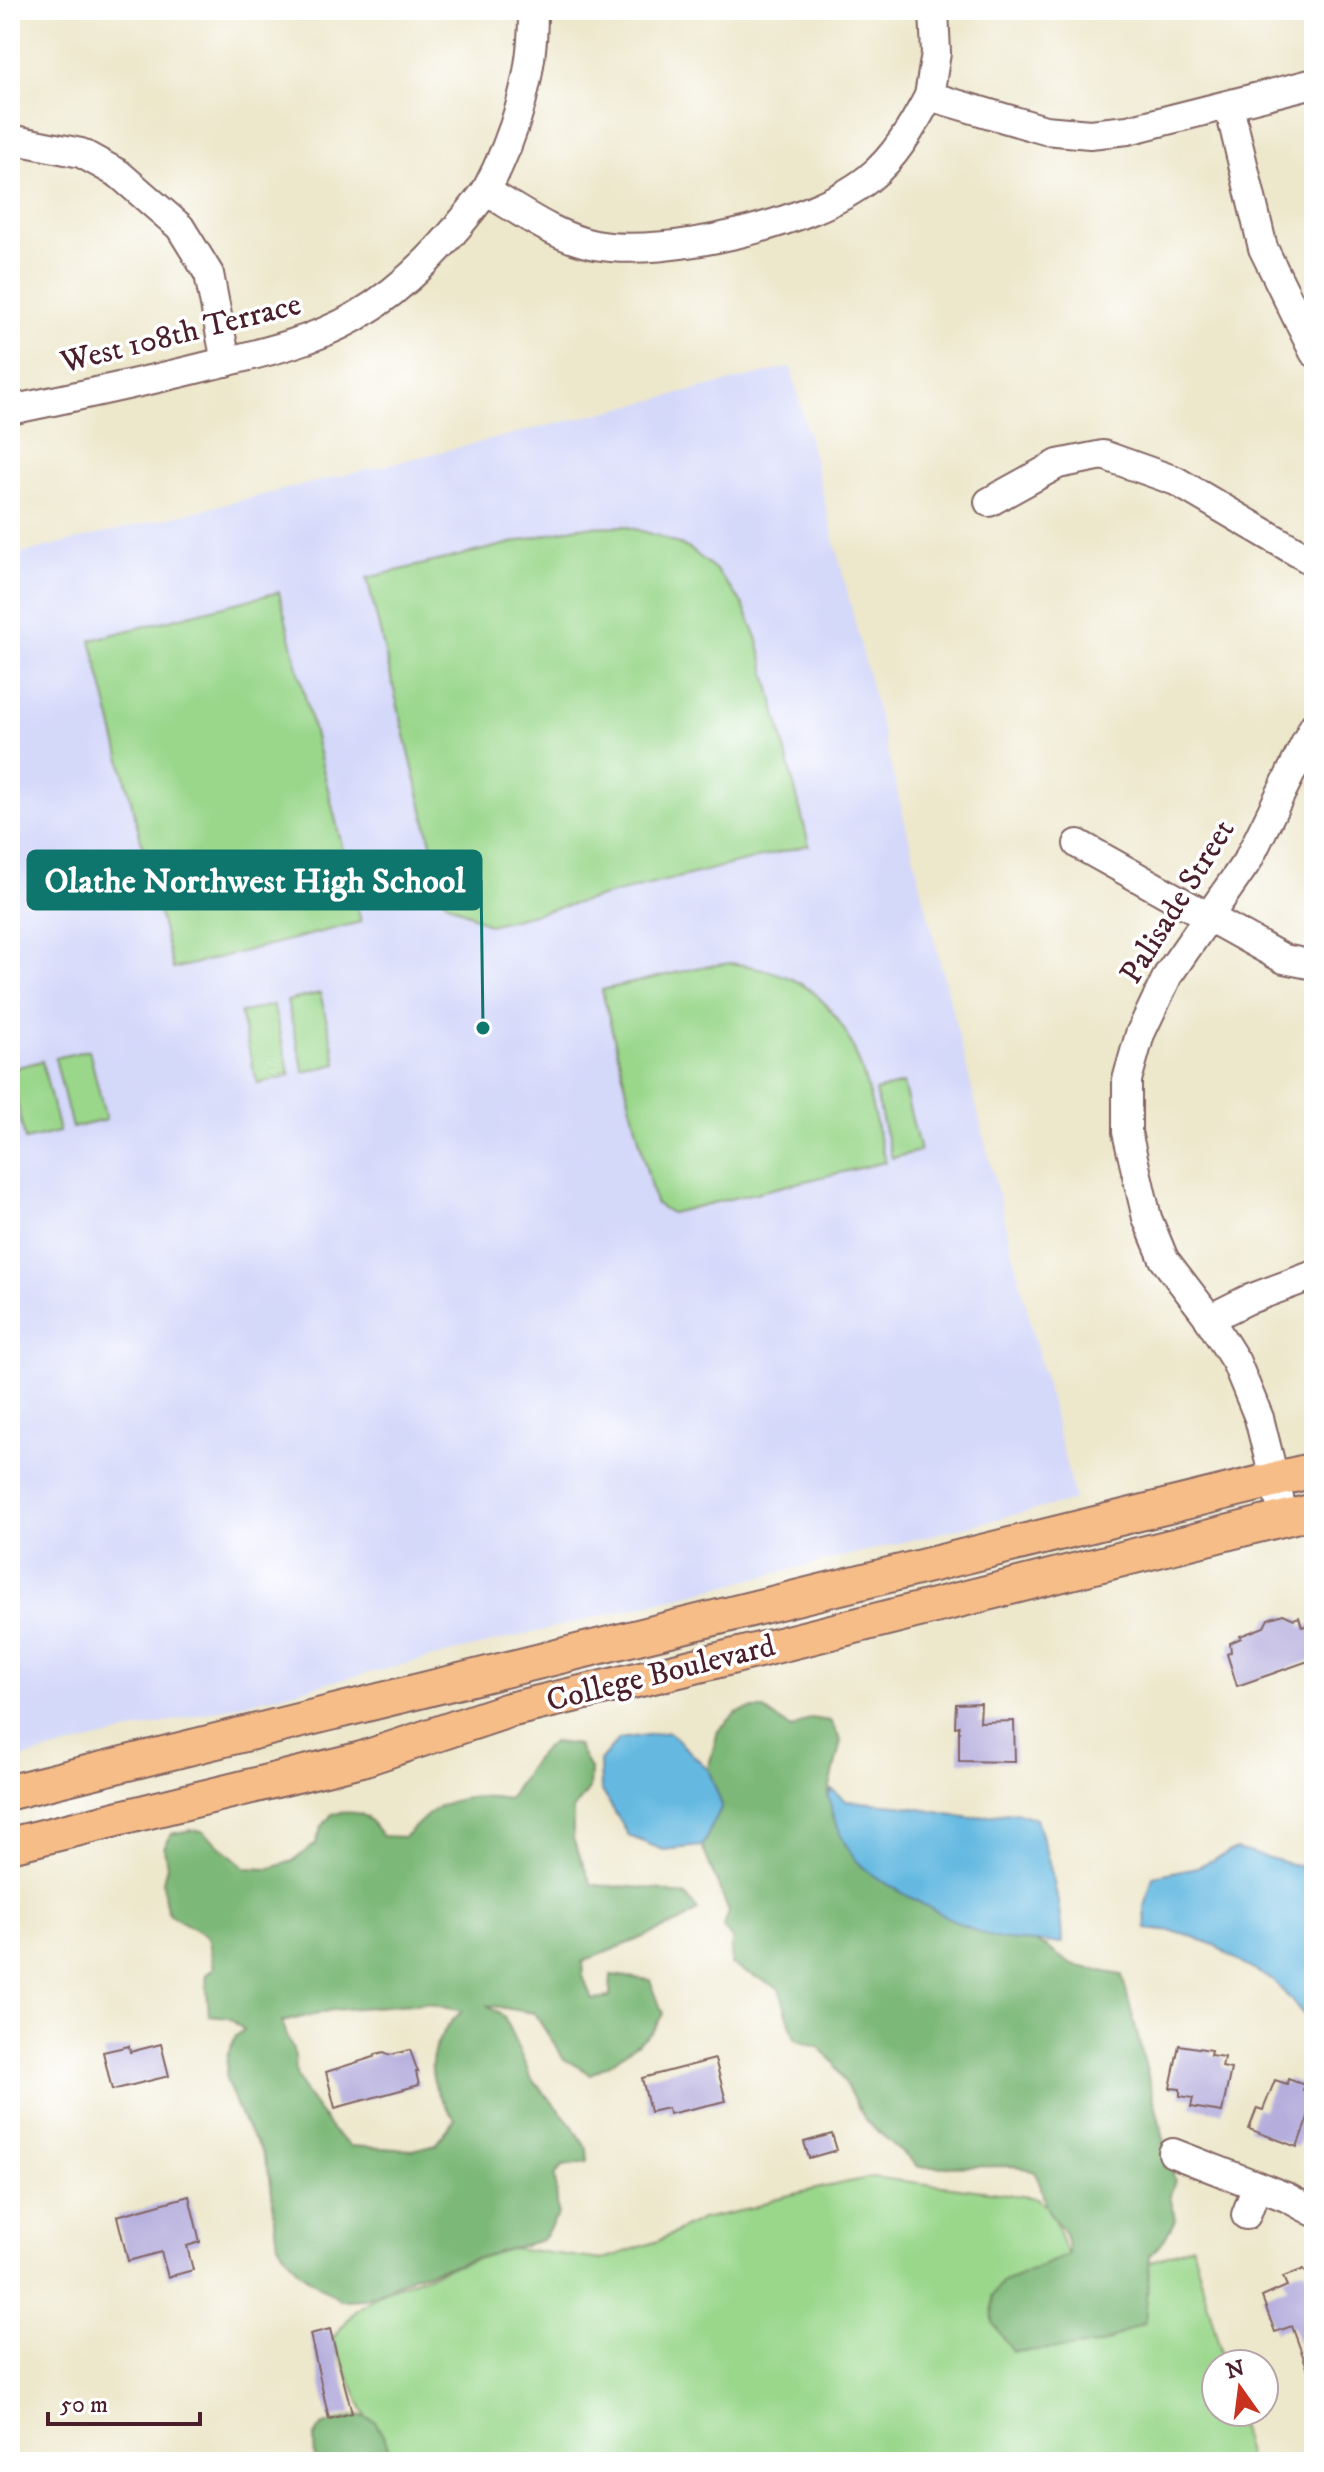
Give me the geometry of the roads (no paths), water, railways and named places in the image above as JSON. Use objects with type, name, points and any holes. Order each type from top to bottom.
[{"type":"main road","name":"College Boulevard","points":[[10,1792],[1314,1470]]},
{"type":"main road","name":"College Boulevard","points":[[10,1845],[362,1759],[509,1710],[1299,1514]]},
{"type":"street","name":"West 108th Terrace","points":[[10,410],[141,383],[301,342],[332,329],[375,304],[440,249],[486,191],[504,154],[521,100],[532,49],[533,10]]},
{"type":"street","points":[[486,191],[547,227],[587,243],[628,247],[683,245],[799,216],[851,191],[871,177],[895,152],[929,96],[936,53],[934,10]]},
{"type":"street","points":[[929,96],[1012,122],[1069,133],[1128,130],[1302,87]]},
{"type":"street","points":[[1229,106],[1263,248],[1314,352]]},
{"type":"street","points":[[10,139],[81,153],[119,174],[180,227],[209,274],[226,362]]},
{"type":"street","points":[[989,502],[1058,464],[1103,455],[1176,481],[1314,562]]},
{"type":"street","name":"Palisade Street","points":[[1299,1514],[1273,1480],[1259,1418],[1236,1362],[1209,1319],[1164,1259],[1147,1218],[1127,1132],[1127,1080],[1140,1034],[1168,975],[1248,860],[1314,726]]},
{"type":"street","points":[[1078,844],[1284,959],[1314,965]]},
{"type":"street","points":[[1209,1319],[1261,1294],[1314,1275]]},
{"type":"street","points":[[1173,2153],[1314,2212]]},
{"type":"street","points":[[1246,2215],[1257,2186]]},
{"type":"water","points":[[669,1732],[708,1769],[722,1806],[702,1846],[663,1850],[629,1836],[601,1789],[600,1761],[619,1739]]},
{"type":"water","points":[[832,1790],[846,1801],[898,1805],[970,1818],[1016,1812],[1036,1819],[1057,1896],[1062,1943],[1008,1940],[988,1935],[930,1908],[873,1875],[856,1860],[845,1843],[828,1796]]},
{"type":"water","points":[[1236,1849],[1314,1870],[1314,2021],[1305,2016],[1273,1980],[1214,1945],[1183,1933],[1146,1929],[1145,1907],[1153,1876],[1197,1867]]},
{"type":"place","name":"Olathe Northwest High School","points":[[483,1028]]}]
